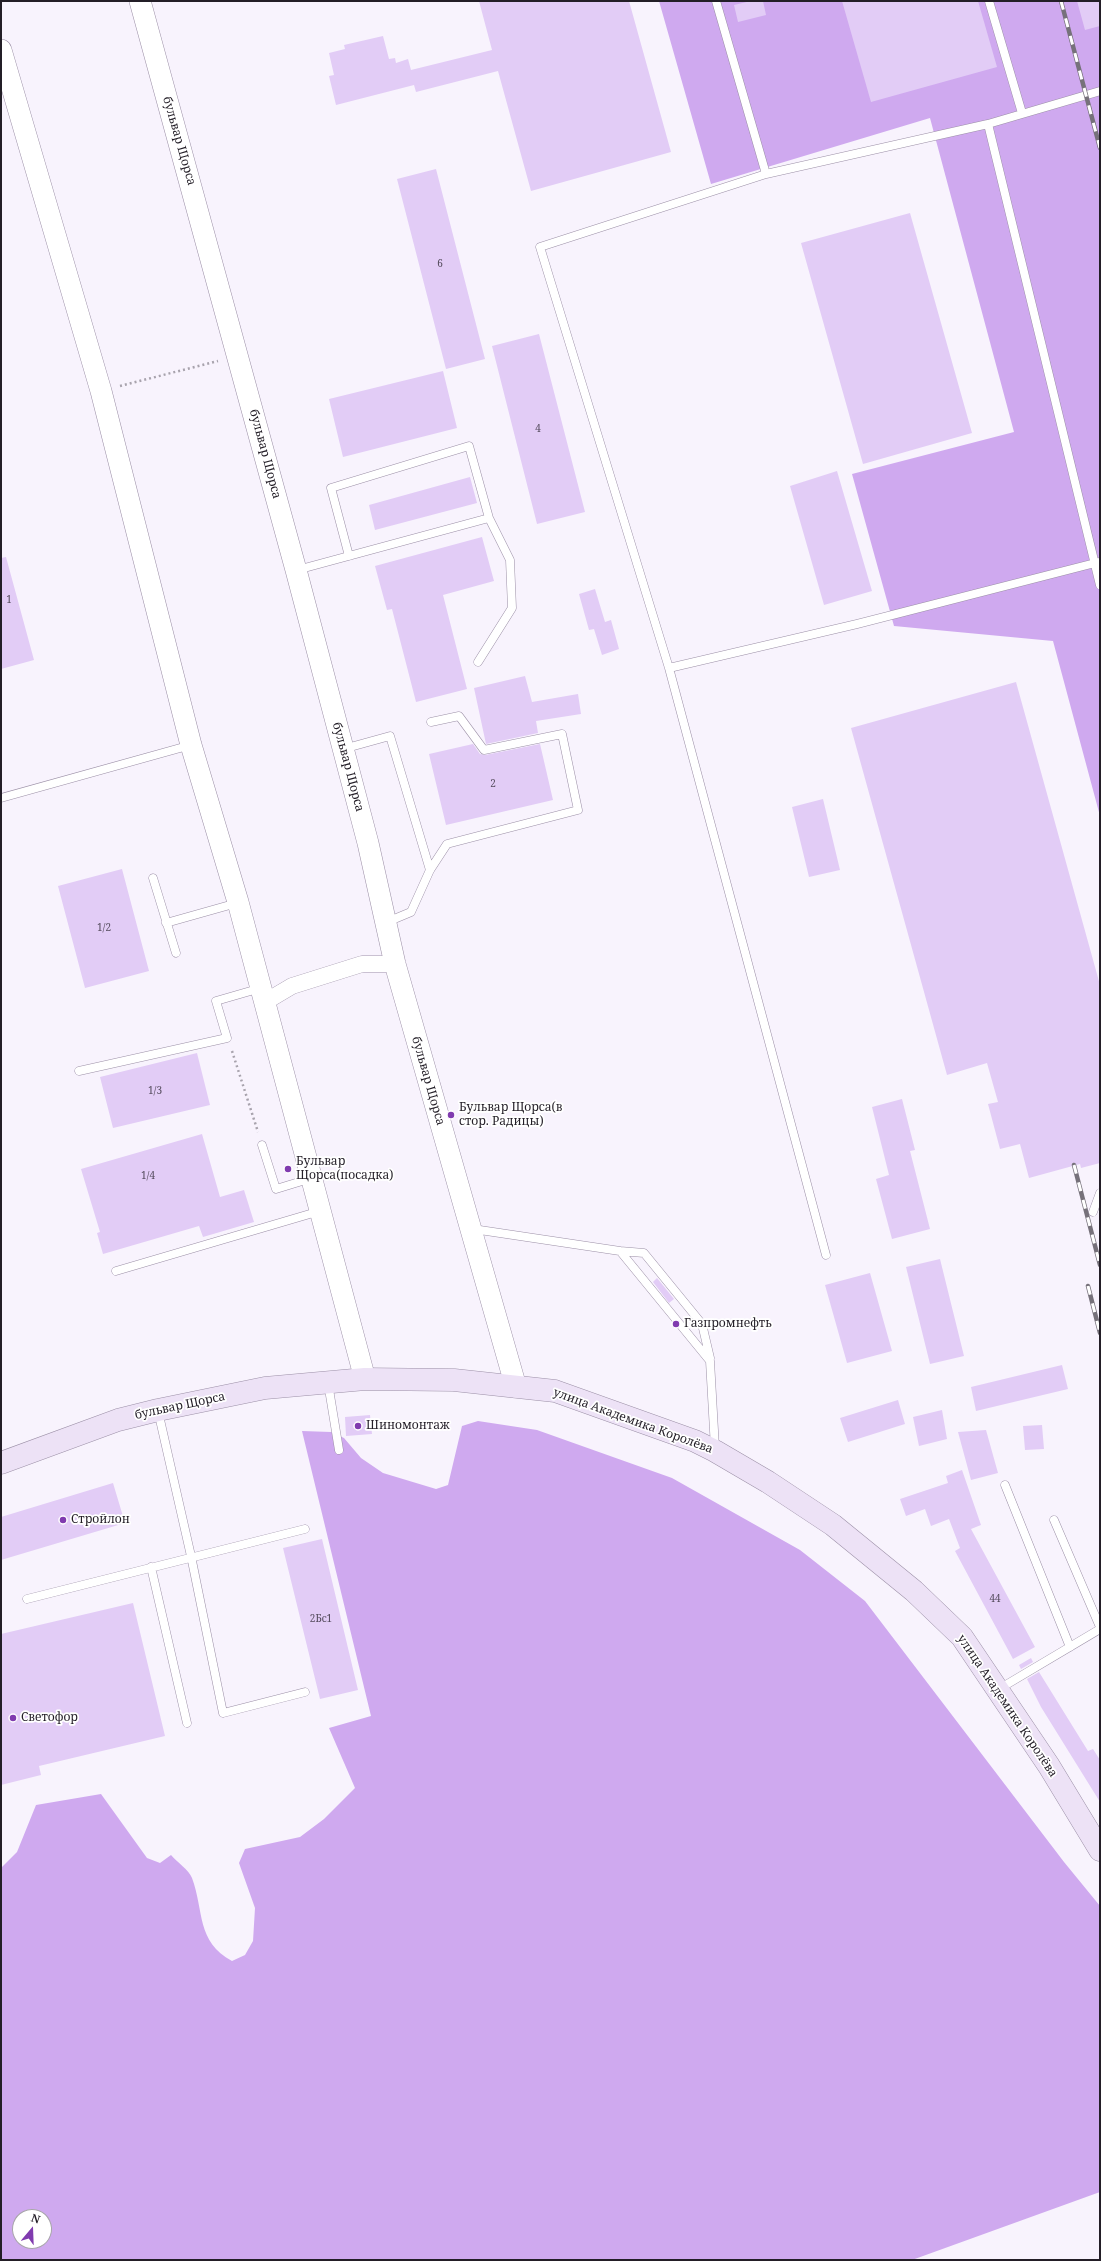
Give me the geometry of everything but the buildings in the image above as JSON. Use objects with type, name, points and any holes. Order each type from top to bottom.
[{"type":"main road","name":"бульвар Щорса","points":[[1,1463],[118,1420],[158,1410],[265,1388],[365,1379],[454,1380],[516,1387]]},
{"type":"main road","name":"улица Академика Королёва","points":[[516,1387],[555,1391],[695,1441],[715,1451],[833,1524],[914,1591],[962,1637],[998,1689],[1100,1850]]},
{"type":"street","name":"бульвар Щорса","points":[[140,1],[296,570],[343,750],[395,964],[469,1229],[516,1387]]},
{"type":"street","points":[[1,50],[101,391],[192,745],[238,902],[365,1379]]},
{"type":"street","points":[[263,995],[362,964],[395,964]]},
{"type":"lane","points":[[716,1],[766,174]]},
{"type":"lane","points":[[989,1],[1022,113]]},
{"type":"lane","points":[[826,1255],[669,668],[540,247],[766,174],[988,124],[1100,91]]},
{"type":"lane","points":[[988,124],[1097,562],[1100,585]]},
{"type":"lane","points":[[348,556],[331,488],[469,446],[489,518],[510,560],[512,608],[478,662]]},
{"type":"lane","points":[[296,570],[489,518]]},
{"type":"lane","points":[[669,668],[857,624],[1097,562]]},
{"type":"lane","points":[[386,922],[411,912],[430,870],[447,844],[578,810],[562,734],[484,750],[459,716],[431,722]]},
{"type":"lane","points":[[343,750],[390,736],[430,870]]},
{"type":"lane","points":[[1,798],[192,745]]},
{"type":"lane","points":[[153,878],[176,953]]},
{"type":"lane","points":[[166,922],[238,902]]},
{"type":"lane","points":[[79,1071],[227,1038],[216,1001],[263,995]]},
{"type":"lane","points":[[262,1145],[276,1189],[312,1178]]},
{"type":"lane","points":[[1094,1212],[1100,1193]]},
{"type":"lane","points":[[116,1271],[321,1211]]},
{"type":"lane","points":[[469,1229],[620,1251],[644,1253],[702,1324],[710,1361],[715,1451]]},
{"type":"lane","points":[[620,1251],[710,1361]]},
{"type":"lane","points":[[328,1382],[339,1450]]},
{"type":"lane","points":[[158,1410],[191,1556],[223,1713],[305,1692]]},
{"type":"lane","points":[[1005,1485],[1070,1647]]},
{"type":"lane","points":[[998,1689],[1100,1628],[1054,1520]]},
{"type":"lane","points":[[27,1599],[191,1556],[305,1529]]},
{"type":"lane","points":[[151,1567],[187,1723]]},
{"type":"path","points":[[101,391],[155,376],[238,357]]},
{"type":"path","points":[[227,1038],[262,1145]]},
{"type":"shaded area","points":[[659,1],[1100,1],[1100,816],[1053,641],[894,626],[852,474],[1014,432],[930,118],[711,184]]},
{"type":"shaded area","points":[[478,1421],[537,1430],[672,1478],[800,1550],[865,1601],[1064,1862],[1100,1906],[1100,2192],[912,2260],[1,2260],[1,1868],[17,1852],[36,1805],[101,1794],[147,1858],[160,1863],[171,1855],[188,1872],[192,1878],[196,1890],[203,1924],[212,1945],[220,1953],[232,1961],[245,1955],[253,1941],[255,1908],[239,1863],[245,1849],[300,1837],[324,1819],[355,1788],[329,1728],[371,1716],[302,1431],[331,1432],[344,1438],[361,1458],[383,1473],[436,1489],[448,1485],[462,1426]]},
{"type":"railway","points":[[1061,1],[1100,148]]},
{"type":"railway","points":[[1074,1165],[1100,1265]]},
{"type":"railway","points":[[1088,1286],[1100,1333]]},
{"type":"place","name":"Бульвар Щорса(в стор. Радицы)","points":[[451,1115]]},
{"type":"place","name":"Бульвар Щорса(посадка)","points":[[288,1169]]},
{"type":"place","name":"Газпромнефть","points":[[676,1324]]},
{"type":"place","name":"Шиномонтаж","points":[[358,1426]]},
{"type":"place","name":"Стройлон","points":[[63,1520]]},
{"type":"place","name":"Светофор","points":[[13,1718]]}]
